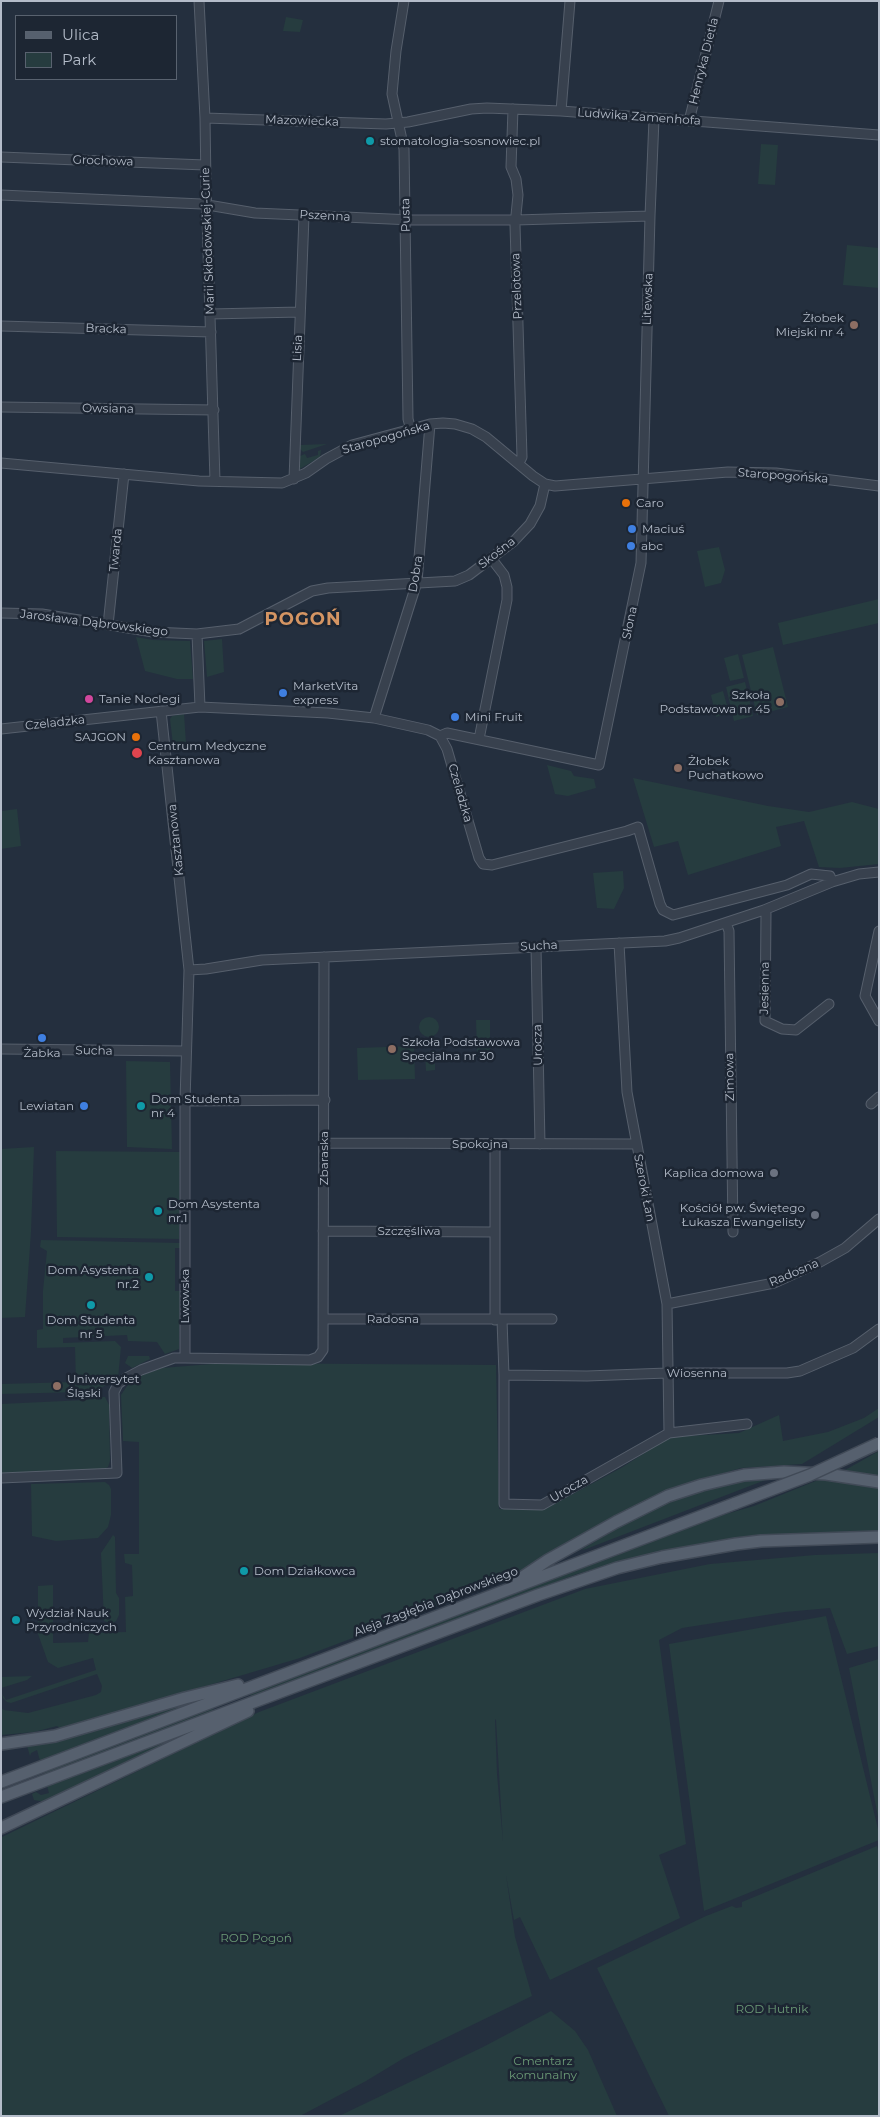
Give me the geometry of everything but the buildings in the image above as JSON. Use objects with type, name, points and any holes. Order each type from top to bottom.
[{"type":"main road","name":"Aleja Zagłębia Dąbrowskiego","points":[[1,1782],[810,1475],[879,1443]]},
{"type":"main road","points":[[502,1591],[548,1560],[616,1522],[668,1496],[702,1485],[744,1475],[784,1472],[826,1474],[879,1482]]},
{"type":"main road","points":[[1,1796],[75,1770],[530,1598],[617,1568],[662,1557],[736,1544],[879,1537]]},
{"type":"main road","points":[[1,1744],[55,1736],[185,1698],[286,1673]]},
{"type":"main road","points":[[1,1828],[202,1734],[289,1689]]},
{"type":"street","name":"Marii Skłodowskiej-Curie","points":[[200,1],[216,481]]},
{"type":"street","name":"Pusta","points":[[404,1],[392,94],[400,123],[404,149],[408,419],[411,430]]},
{"type":"street","points":[[561,111],[570,1]]},
{"type":"street","name":"Henryka Dietla","points":[[689,121],[719,1]]},
{"type":"street","name":"Ludwika Zamenhofa","points":[[400,123],[471,109],[513,109],[879,135]]},
{"type":"street","name":"Przelotowa","points":[[513,109],[511,167],[516,179],[518,195],[516,220],[522,457],[519,463]]},
{"type":"street","name":"Mazowiecka","points":[[205,118],[400,123]]},
{"type":"street","name":"Litewska","points":[[644,479],[654,119]]},
{"type":"street","name":"Grochowa","points":[[1,157],[205,165]]},
{"type":"street","name":"Pszenna","points":[[1,195],[207,205],[255,213],[406,220],[516,220],[650,216]]},
{"type":"street","name":"Lisia","points":[[294,480],[304,216]]},
{"type":"street","points":[[210,314],[300,312]]},
{"type":"street","name":"Bracka","points":[[1,326],[211,332]]},
{"type":"street","name":"Owsiana","points":[[1,407],[214,410]]},
{"type":"street","name":"Staropogońska","points":[[1,463],[216,481],[282,483],[294,480],[345,448],[430,424],[455,424],[472,429],[486,437],[545,484],[555,486],[728,472],[776,473],[879,486]]},
{"type":"street","name":"Dobra","points":[[374,718],[417,582],[430,424]]},
{"type":"street","name":"Twarda","points":[[108,626],[124,474]]},
{"type":"street","name":"Słona","points":[[479,739],[599,765],[640,572],[644,479]]},
{"type":"street","name":"Skośna","points":[[417,582],[455,581],[468,575],[514,541],[530,524],[540,506],[545,484]]},
{"type":"street","points":[[440,736],[447,733],[479,739],[507,600],[507,587],[504,575],[491,558]]},
{"type":"street","name":"Jarosława Dąbrowskiego","points":[[1,613],[42,614],[153,632],[197,634],[239,629],[312,591],[417,582]]},
{"type":"street","points":[[197,634],[200,707]]},
{"type":"street","name":"Czeladzka","points":[[1,729],[200,707],[328,713],[374,718],[428,730],[440,736],[447,749],[479,858],[483,864],[492,865],[638,827],[660,904],[668,913],[680,914],[769,890],[787,885],[810,874],[830,876],[832,882]]},
{"type":"street","name":"Kasztanowa","points":[[161,711],[189,970]]},
{"type":"street","name":"Sucha","points":[[189,970],[206,970],[262,960],[619,943],[679,938],[764,910],[832,882],[858,874],[879,872]]},
{"type":"street","name":"Jesienna","points":[[764,910],[766,914],[764,1021],[782,1030],[796,1030],[829,1004]]},
{"type":"street","name":"Zimowa","points":[[726,923],[729,931],[733,1232]]},
{"type":"street","points":[[879,931],[865,996],[879,1021]]},
{"type":"street","name":"Szeroki Łan","points":[[619,943],[627,1092],[667,1304],[666,1373],[669,1433]]},
{"type":"street","name":"Urocza","points":[[536,947],[540,1144]]},
{"type":"street","name":"Zbaraska","points":[[185,1358],[310,1360],[318,1357],[323,1350],[324,957]]},
{"type":"street","name":"Lwowska","points":[[185,1358],[185,1102],[189,970]]},
{"type":"street","name":"Sucha","points":[[1,1049],[186,1051]]},
{"type":"street","points":[[871,1104],[879,1097]]},
{"type":"street","points":[[185,1102],[324,1100]]},
{"type":"street","name":"Spokojna","points":[[324,1143],[636,1144]]},
{"type":"street","name":"Urocza","points":[[495,1144],[494,1232],[498,1320],[504,1376],[504,1504],[542,1505],[669,1433],[747,1424]]},
{"type":"street","name":"Radosna","points":[[667,1304],[774,1283],[820,1262],[845,1248],[879,1219]]},
{"type":"street","name":"Szczęśliwa","points":[[324,1231],[494,1232]]},
{"type":"street","name":"Radosna","points":[[324,1319],[552,1319]]},
{"type":"street","name":"Wiosenna","points":[[504,1376],[787,1373],[800,1371],[853,1348],[879,1329]]},
{"type":"street","points":[[1,1478],[117,1473],[114,1392],[118,1384],[141,1370],[174,1358],[185,1358]]},
{"type":"green space","points":[[286,17],[303,20],[300,32],[283,31]]},
{"type":"green space","points":[[761,144],[778,145],[775,185],[758,184]]},
{"type":"green space","points":[[847,245],[879,248],[879,288],[843,285]]},
{"type":"green space","points":[[327,444],[303,452],[300,449],[300,445]]},
{"type":"green space","points":[[321,450],[320,457],[298,470],[298,459],[300,456],[305,454],[307,458],[318,455],[318,451]]},
{"type":"green space","points":[[719,547],[725,570],[721,583],[705,587],[697,551]]},
{"type":"green space","points":[[879,599],[879,623],[783,645],[778,623]]},
{"type":"green space","points":[[136,637],[153,640],[190,641],[193,679],[177,679],[145,671]]},
{"type":"green space","points":[[222,639],[224,672],[207,677],[204,641]]},
{"type":"green space","points":[[773,647],[788,707],[757,715],[742,655]]},
{"type":"green space","points":[[738,654],[744,678],[730,681],[724,658]]},
{"type":"green space","points":[[745,682],[753,716],[734,721],[726,687]]},
{"type":"green space","points":[[723,691],[729,713],[716,717],[711,695]]},
{"type":"green space","points":[[184,714],[186,744],[173,745],[170,719],[172,716]]},
{"type":"green space","points":[[547,765],[571,771],[574,776],[594,779],[596,788],[568,796],[555,794]]},
{"type":"green space","points":[[633,778],[768,806],[809,812],[852,802],[879,809],[879,864],[840,868],[819,867],[804,821],[776,827],[781,846],[688,875],[678,841],[654,847]]},
{"type":"green space","points":[[17,809],[21,846],[1,849],[1,811]]},
{"type":"green space","points":[[623,871],[624,888],[614,909],[597,908],[593,873]]},
{"type":"green space","points":[[429,1017],[436,1020],[439,1027],[436,1034],[429,1037],[422,1034],[419,1027],[422,1020]]},
{"type":"green space","points":[[476,1020],[490,1020],[490,1051],[477,1052]]},
{"type":"green space","points":[[414,1046],[415,1079],[358,1080],[357,1048]]},
{"type":"green space","points":[[435,1051],[435,1070],[426,1071],[425,1052]]},
{"type":"green space","points":[[126,1061],[170,1062],[172,1149],[127,1147]]},
{"type":"green space","points":[[34,1147],[25,1317],[1,1318],[1,1149]]},
{"type":"green space","points":[[56,1151],[180,1152],[179,1239],[57,1237]]},
{"type":"green space","points":[[41,1240],[180,1243],[180,1248],[175,1248],[175,1291],[180,1291],[179,1349],[165,1354],[157,1342],[128,1341],[127,1335],[63,1338],[63,1343],[115,1341],[121,1347],[118,1378],[99,1389],[80,1392],[1,1394],[1,1384],[76,1382],[75,1347],[37,1348],[37,1330],[43,1329],[43,1291],[47,1251],[40,1247]]},
{"type":"green space","points":[[128,1356],[149,1356],[150,1359],[132,1368],[125,1363]]},
{"type":"green space","points":[[224,1363],[496,1365],[499,1509],[547,1508],[621,1468],[670,1437],[739,1433],[779,1415],[783,1441],[828,1432],[864,1418],[879,1408],[879,1417],[802,1464],[741,1468],[676,1487],[620,1513],[534,1564],[474,1592],[300,1658],[61,1729],[57,1726],[34,1732],[1,1735],[1,1708],[28,1713],[96,1695],[101,1692],[102,1686],[97,1674],[11,1703],[7,1702],[3,1698],[2,1694],[6,1700],[96,1670],[93,1658],[58,1668],[48,1662],[38,1634],[38,1586],[53,1585],[53,1643],[88,1642],[89,1633],[126,1632],[125,1597],[133,1596],[132,1565],[125,1563],[124,1554],[139,1554],[139,1442],[123,1441],[121,1395],[127,1386],[142,1375],[162,1368]]},
{"type":"green space","points":[[105,1397],[109,1405],[110,1461],[108,1467],[102,1470],[1,1473],[1,1404],[85,1400]]},
{"type":"green space","points":[[879,1451],[879,1477],[845,1470]]},
{"type":"green space","points":[[823,1478],[879,1489],[879,1533],[746,1536],[657,1552],[577,1574],[250,1697],[252,1691],[709,1519],[754,1506]]},
{"type":"green space","points":[[768,1479],[581,1550],[660,1502],[730,1483]]},
{"type":"green space","points":[[105,1482],[111,1489],[111,1515],[108,1527],[98,1538],[56,1541],[32,1536],[31,1484]]},
{"type":"green space","points":[[113,1535],[115,1537],[116,1593],[119,1598],[119,1615],[112,1624],[104,1621],[101,1553]]},
{"type":"green space","name":"ROD Pogoń","points":[[879,1553],[879,1646],[847,1654],[830,1608],[785,1612],[682,1628],[659,1640],[686,1844],[659,1855],[680,1918],[550,1980],[520,1917],[514,1920],[506,1875],[515,1937],[532,1996],[404,2058],[366,2081],[300,2116],[1,2116],[2,1837],[259,1712],[585,1589],[710,1564],[815,1555]],"holes":[[[496,1720],[503,1842],[497,1774]]]},
{"type":"green space","points":[[826,1616],[879,1833],[879,1840],[704,1911],[669,1644]]},
{"type":"green space","points":[[879,1659],[879,1822],[849,1668]]},
{"type":"green space","points":[[32,1676],[27,1680],[1,1688],[1,1677]]},
{"type":"green space","points":[[204,1696],[214,1706],[210,1724],[46,1802],[34,1800],[32,1794],[36,1792],[41,1795],[49,1793],[37,1750],[31,1753],[30,1756],[27,1746],[73,1736]]},
{"type":"green space","name":"ROD Hutnik","points":[[877,1846],[879,1852],[879,2116],[669,2116],[597,1968],[706,1916],[732,1906],[736,1908],[742,1907],[742,1902]]},
{"type":"green space","name":"Cmentarz komunalny","points":[[551,2011],[575,2031],[588,2050],[617,2116],[339,2116],[483,2047]]},
{"type":"place","name":"stomatologia-sosnowiec.pl","points":[[370,141]]},
{"type":"place","name":"Żłobek Miejski nr 4","points":[[854,325]]},
{"type":"place","name":"Caro","points":[[626,503]]},
{"type":"place","name":"Maciuś","points":[[632,529]]},
{"type":"place","name":"abc","points":[[631,546]]},
{"type":"place","name":"MarketVita express","points":[[283,693]]},
{"type":"place","name":"Tanie Noclegi","points":[[89,699]]},
{"type":"place","name":"Szkoła Podstawowa nr 45","points":[[780,702]]},
{"type":"place","name":"Mini Fruit","points":[[455,717]]},
{"type":"place","name":"SAJGON","points":[[136,737]]},
{"type":"place","name":"Centrum Medyczne Kasztanowa","points":[[137,753]]},
{"type":"place","name":"Żłobek Puchatkowo","points":[[678,768]]},
{"type":"place","name":"Żabka","points":[[42,1038]]},
{"type":"place","name":"Szkoła Podstawowa Specjalna nr 30","points":[[392,1049]]},
{"type":"place","name":"Lewiatan","points":[[84,1106]]},
{"type":"place","name":"Dom Studenta nr 4","points":[[141,1106]]},
{"type":"place","name":"Kaplica domowa","points":[[774,1173]]},
{"type":"place","name":"Dom Asystenta nr.1","points":[[158,1211]]},
{"type":"place","name":"Kościół pw. Świętego Łukasza Ewangelisty","points":[[815,1215]]},
{"type":"place","name":"Dom Asystenta nr.2","points":[[149,1277]]},
{"type":"place","name":"Dom Studenta nr 5","points":[[91,1305]]},
{"type":"place","name":"Uniwersytet Śląski","points":[[57,1386]]},
{"type":"place","name":"Dom Działkowca","points":[[244,1571]]},
{"type":"place","name":"Wydział Nauk Przyrodniczych","points":[[16,1620]]},
{"type":"district","name":"POGOŃ","points":[[303,620]]}]
